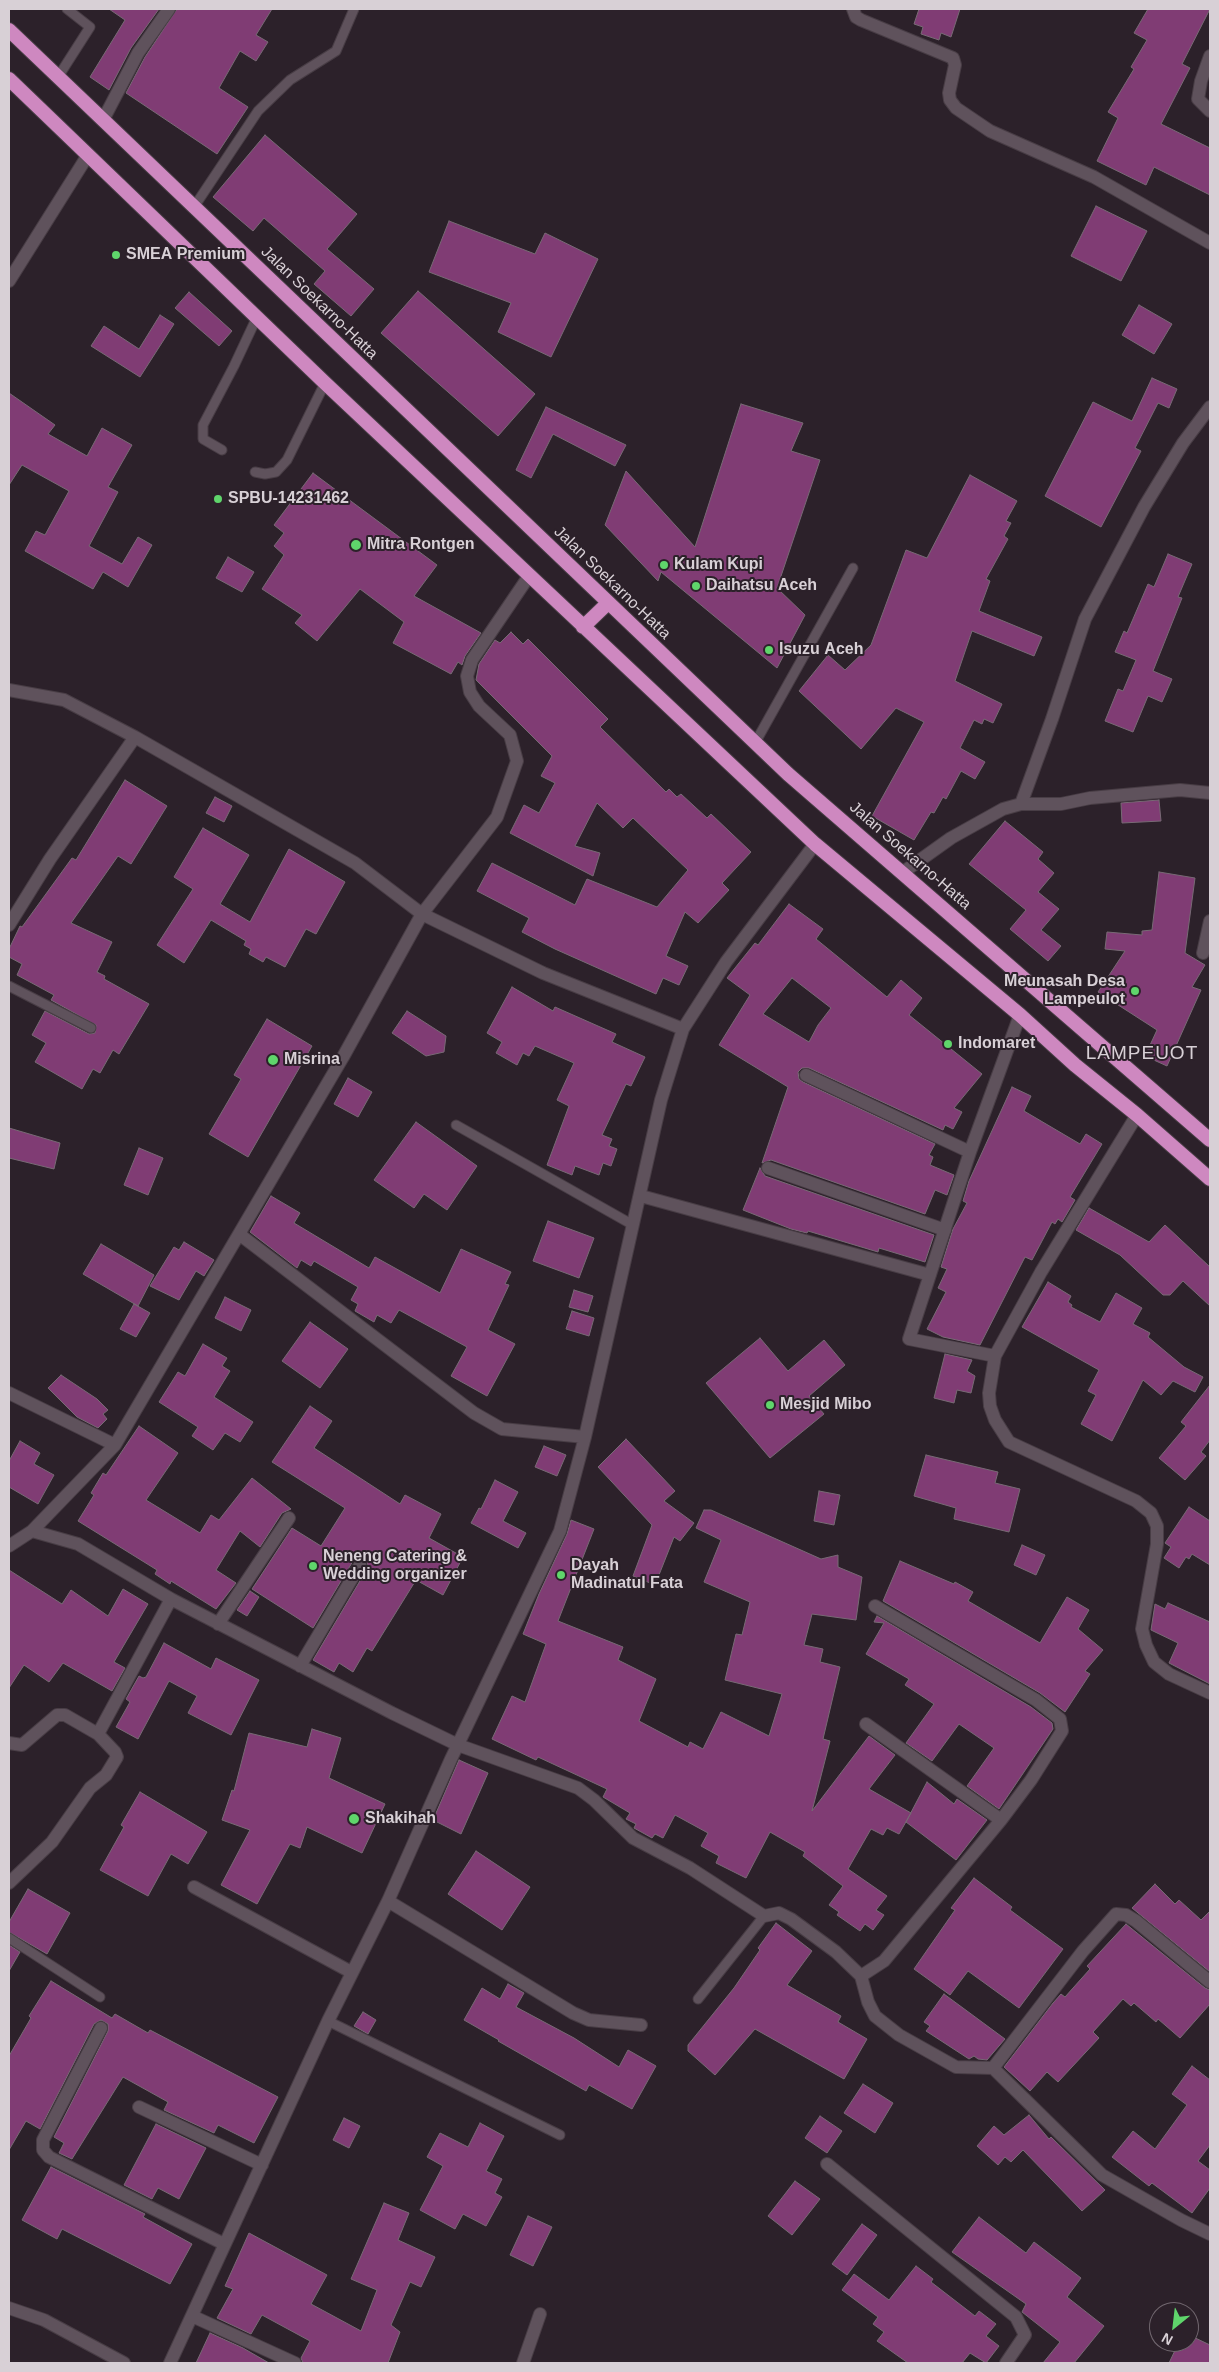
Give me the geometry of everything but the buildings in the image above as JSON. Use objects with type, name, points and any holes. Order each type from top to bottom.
[{"type":"highway","name":"Jalan Soekarno-Hatta","points":[[9,30],[755,743],[1210,1140]]},
{"type":"highway","points":[[9,79],[325,383],[815,844],[1020,1015],[1075,1065],[1137,1115],[1210,1179]]},
{"type":"highway","points":[[583,627],[608,603]]},
{"type":"street","points":[[103,120],[138,53],[169,9]]},
{"type":"street","points":[[853,9],[856,17],[861,20],[953,58],[955,65],[949,93],[950,100],[956,108],[990,131],[1094,177],[1210,243]]},
{"type":"street","points":[[1210,56],[1201,81],[1198,99],[1210,111]]},
{"type":"street","points":[[9,281],[88,155]]},
{"type":"street","points":[[1021,804],[1052,719],[1085,619],[1144,507],[1183,443],[1210,407]]},
{"type":"street","points":[[9,1546],[32,1532],[115,1444],[344,1058],[422,914],[497,817],[517,761],[510,735],[480,706],[470,692],[467,676],[472,660],[529,576]]},
{"type":"street","points":[[9,690],[64,700],[135,737],[355,863],[422,914],[543,973],[683,1029]]},
{"type":"street","points":[[9,925],[50,859],[135,737]]},
{"type":"street","points":[[902,873],[951,838],[1004,809],[1021,804],[1061,804],[1090,798],[1180,790],[1210,792]]},
{"type":"street","points":[[170,2363],[328,2021],[388,1900],[458,1744],[560,1531],[585,1437],[641,1196],[661,1100],[683,1029],[726,962],[815,844]]},
{"type":"street","points":[[1203,953],[1210,921]]},
{"type":"street","points":[[994,1356],[909,1339],[970,1152],[1020,1015]]},
{"type":"street","points":[[806,1075],[970,1152]]},
{"type":"street","points":[[1137,1115],[1041,1272],[994,1356],[989,1393],[990,1406],[995,1420],[1009,1442],[1136,1501],[1151,1513],[1156,1526],[1157,1544],[1142,1629],[1146,1645],[1154,1662],[1169,1674],[1210,1693]]},
{"type":"street","points":[[768,1168],[945,1230]]},
{"type":"street","points":[[641,1196],[930,1275]]},
{"type":"street","points":[[239,1234],[474,1413],[502,1429],[585,1437]]},
{"type":"street","points":[[9,1393],[115,1444]]},
{"type":"street","points":[[218,1624],[289,1518]]},
{"type":"street","points":[[32,1532],[78,1544],[171,1600],[458,1744],[578,1788],[594,1800],[633,1838],[690,1868],[764,1916],[780,1913],[791,1919],[836,1952],[861,1976],[868,2002],[875,2016],[899,2035],[956,2067],[993,2068],[1102,2174],[1181,2220],[1210,2234]]},
{"type":"street","points":[[300,1666],[360,1565]]},
{"type":"street","points":[[98,1734],[171,1600]]},
{"type":"street","points":[[861,1976],[884,1961],[1001,1820],[1052,1749],[1062,1731],[1060,1719],[1036,1700],[875,1606]]},
{"type":"street","points":[[9,1743],[22,1745],[57,1716],[65,1715],[98,1734],[115,1752],[117,1757],[106,1775],[90,1788],[52,1842],[9,1883]]},
{"type":"street","points":[[866,1724],[1001,1820]]},
{"type":"street","points":[[194,1886],[351,1972]]},
{"type":"street","points":[[388,1900],[573,2013],[589,2020],[641,2025]]},
{"type":"street","points":[[993,2068],[1083,1951],[1116,1914],[1126,1915],[1136,1921],[1210,1982]]},
{"type":"street","points":[[101,2028],[42,2140],[43,2150],[50,2157],[224,2244]]},
{"type":"street","points":[[139,2107],[262,2165]]},
{"type":"street","points":[[827,2164],[1016,2317],[1025,2335],[1006,2363]]},
{"type":"street","points":[[9,2308],[44,2320],[124,2363]]},
{"type":"street","points":[[523,2363],[540,2314]]},
{"type":"street","points":[[192,2316],[295,2363]]},
{"type":"lane","points":[[58,77],[90,27],[67,9]]},
{"type":"lane","points":[[194,207],[258,111],[290,80],[336,51],[354,9]]},
{"type":"lane","points":[[222,450],[203,439],[203,425],[257,317]]},
{"type":"lane","points":[[255,472],[265,474],[276,472],[287,460],[325,383]]},
{"type":"lane","points":[[755,743],[853,568]]},
{"type":"lane","points":[[9,986],[91,1028]]},
{"type":"lane","points":[[456,1125],[633,1224]]},
{"type":"lane","points":[[698,1999],[764,1916]]},
{"type":"lane","points":[[9,1938],[100,1997]]},
{"type":"lane","points":[[328,2021],[560,2135]]},
{"type":"place","name":"SMEA Premium","points":[[116,255]]},
{"type":"place","name":"SPBU-14231462","points":[[218,499]]},
{"type":"place","name":"Mitra Rontgen","points":[[356,545]]},
{"type":"place","name":"Kulam Kupi","points":[[664,565]]},
{"type":"place","name":"Daihatsu Aceh","points":[[696,586]]},
{"type":"place","name":"Isuzu Aceh","points":[[769,650]]},
{"type":"place","name":"Meunasah Desa Lampeulot","points":[[1135,991]]},
{"type":"place","name":"Indomaret","points":[[948,1044]]},
{"type":"place","name":"Misrina","points":[[273,1060]]},
{"type":"place","name":"Mesjid Mibo","points":[[770,1405]]},
{"type":"place","name":"Neneng Catering & Wedding organizer","points":[[313,1566]]},
{"type":"place","name":"Dayah Madinatul Fata","points":[[561,1575]]},
{"type":"place","name":"Shakihah","points":[[354,1819]]},
{"type":"district","name":"LAMPEUOT","points":[[1142,1054]]}]
